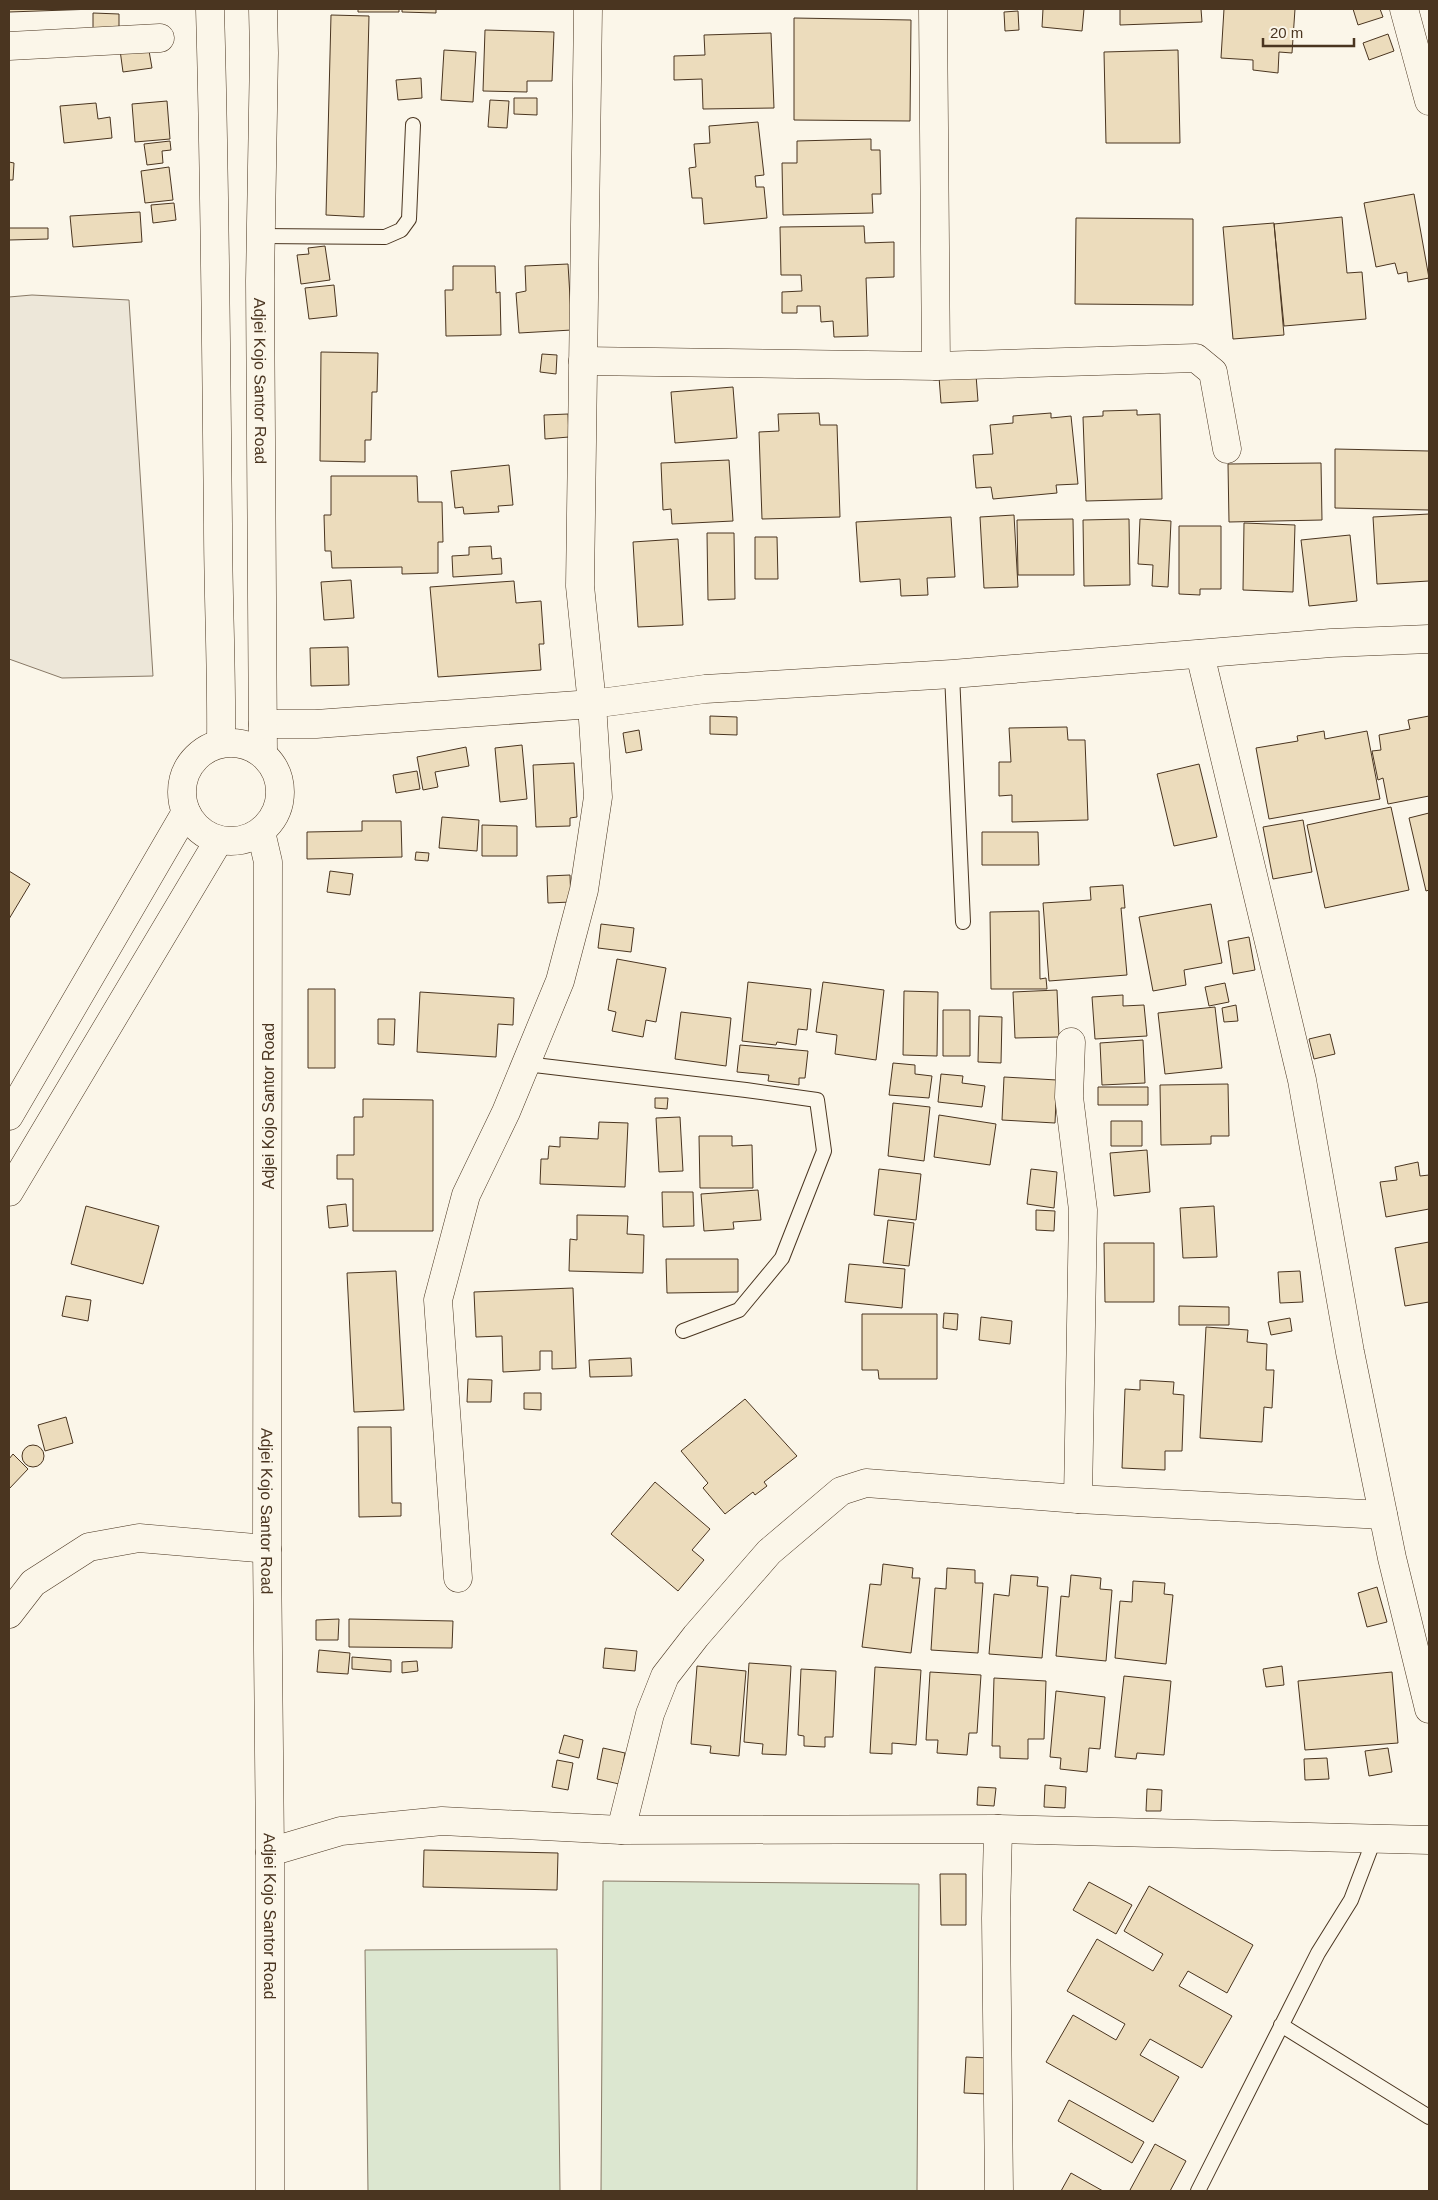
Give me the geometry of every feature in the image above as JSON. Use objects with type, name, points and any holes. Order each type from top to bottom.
[{"type":"street","points":[[210,9],[216,236],[218,606],[222,671],[221,743]]},
{"type":"street","name":"Adjei Kojo Santor Road","points":[[263,9],[264,53],[260,236],[263,754]]},
{"type":"street","points":[[458,1578],[438,1300],[466,1195],[506,1112],[560,981],[584,890],[598,797],[592,704],[580,586],[588,9]]},
{"type":"street","points":[[933,9],[936,366]]},
{"type":"street","points":[[1404,9],[1424,64],[1429,101]]},
{"type":"street","points":[[9,46],[160,38]]},
{"type":"street","points":[[583,361],[936,366],[1196,358],[1213,372],[1227,449]]},
{"type":"street","points":[[263,724],[316,724],[592,704],[705,689],[952,674],[1332,643],[1429,639]]},
{"type":"street","points":[[1200,654],[1302,1080],[1350,1352],[1383,1515],[1429,1709]]},
{"type":"street","points":[[221,743],[243,744],[263,754],[276,772],[281,793],[275,815],[261,832],[241,840],[219,840],[199,830],[186,812],[182,790],[186,769],[201,752],[221,743]]},
{"type":"street","points":[[9,1116],[186,812]]},
{"type":"street","name":"Adjei Kojo Santor Road","points":[[261,832],[268,862],[267,1549],[270,1852],[270,2191]]},
{"type":"street","points":[[9,1192],[219,840]]},
{"type":"street","points":[[1071,1042],[1069,1097],[1082,1210],[1078,1499]]},
{"type":"street","points":[[620,1830],[650,1714],[665,1676],[696,1636],[769,1552],[840,1492],[866,1483],[1078,1499],[1383,1515]]},
{"type":"street","points":[[9,1614],[33,1583],[89,1547],[139,1538],[267,1549]]},
{"type":"street","points":[[270,1852],[341,1831],[442,1821],[620,1830],[998,1829],[1375,1837],[1429,1840]]},
{"type":"street","points":[[998,1829],[996,1918],[999,2191]]},
{"type":"lane","points":[[260,236],[385,238],[401,230],[409,219],[413,126]]},
{"type":"lane","points":[[952,674],[963,922]]},
{"type":"lane","points":[[526,1064],[817,1100],[824,1151],[782,1258],[739,1310],[682,1332]]},
{"type":"lane","points":[[1198,2191],[1318,1953],[1351,1900],[1375,1837]]},
{"type":"lane","points":[[1281,2025],[1429,2117]]},
{"type":"green space","points":[[603,1881],[919,1884],[917,2191],[601,2191]]},
{"type":"green space","points":[[557,1949],[560,2191],[368,2191],[365,1950]]},
{"type":"shaded area","points":[[32,295],[129,300],[153,676],[62,678],[9,659],[9,297]]},
{"type":"building","points":[[9,9],[95,9],[9,12]]},
{"type":"building","points":[[358,9],[399,9],[399,12],[358,12]]},
{"type":"building","points":[[402,9],[436,9],[436,13],[402,12]]},
{"type":"building","points":[[1043,9],[1084,9],[1082,31],[1042,27]]},
{"type":"building","points":[[1120,9],[1201,9],[1202,22],[1120,25]]},
{"type":"building","points":[[1224,9],[1295,9],[1292,53],[1279,52],[1278,73],[1253,70],[1253,60],[1221,58]]},
{"type":"building","points":[[1353,9],[1380,9],[1383,17],[1358,25]]},
{"type":"building","points":[[1018,11],[1019,30],[1005,31],[1004,12]]},
{"type":"building","points":[[93,13],[119,14],[119,32],[93,32]]},
{"type":"building","points":[[331,15],[369,16],[364,217],[326,215]]},
{"type":"building","points":[[794,18],[911,20],[910,121],[794,120]]},
{"type":"building","points":[[485,30],[554,32],[552,81],[527,81],[527,92],[483,91]]},
{"type":"building","points":[[771,33],[774,108],[703,109],[702,79],[674,80],[674,56],[705,55],[704,35]]},
{"type":"building","points":[[1388,34],[1394,51],[1369,60],[1363,43]]},
{"type":"building","points":[[148,45],[152,68],[123,72],[120,50]]},
{"type":"building","points":[[444,50],[476,52],[473,102],[441,100]]},
{"type":"building","points":[[1178,50],[1180,143],[1106,143],[1104,52]]},
{"type":"building","points":[[421,78],[422,98],[398,100],[396,80]]},
{"type":"building","points":[[514,98],[537,98],[537,115],[514,114]]},
{"type":"building","points":[[490,100],[509,101],[507,128],[488,127]]},
{"type":"building","points":[[167,101],[170,139],[135,142],[132,104]]},
{"type":"building","points":[[96,103],[98,119],[110,117],[112,138],[64,143],[60,106]]},
{"type":"building","points":[[758,122],[764,175],[755,176],[756,187],[764,187],[767,218],[704,224],[702,198],[692,198],[689,168],[696,167],[694,144],[710,143],[709,126]]},
{"type":"building","points":[[871,139],[871,150],[880,150],[881,194],[872,194],[873,213],[783,215],[782,163],[797,163],[797,141]]},
{"type":"building","points":[[170,141],[171,150],[162,151],[163,163],[147,165],[144,144]]},
{"type":"building","points":[[9,162],[14,163],[13,180],[9,180]]},
{"type":"building","points":[[169,167],[173,200],[145,203],[141,171]]},
{"type":"building","points":[[1414,194],[1429,278],[1408,282],[1407,272],[1398,274],[1395,263],[1376,267],[1364,203]]},
{"type":"building","points":[[174,203],[176,220],[153,223],[151,205]]},
{"type":"building","points":[[140,212],[142,242],[73,247],[70,216]]},
{"type":"building","points":[[1342,217],[1347,273],[1362,272],[1366,319],[1284,326],[1274,224]]},
{"type":"building","points":[[1076,218],[1193,219],[1193,305],[1075,304]]},
{"type":"building","points":[[1274,223],[1284,335],[1233,339],[1223,227]]},
{"type":"building","points":[[864,226],[865,243],[894,242],[894,277],[866,278],[868,336],[834,337],[833,321],[821,322],[820,306],[797,306],[797,313],[782,313],[782,292],[802,291],[801,275],[781,275],[780,227]]},
{"type":"building","points":[[9,228],[48,228],[48,239],[9,240]]},
{"type":"building","points":[[325,246],[330,280],[301,284],[297,255],[309,254],[308,248]]},
{"type":"building","points":[[568,264],[572,330],[519,333],[516,293],[526,291],[525,266]]},
{"type":"building","points":[[453,266],[495,266],[496,293],[500,292],[501,335],[446,336],[445,290],[453,290]]},
{"type":"building","points":[[334,285],[337,316],[309,319],[305,288]]},
{"type":"building","points":[[321,352],[378,353],[377,392],[372,392],[371,440],[365,440],[365,462],[320,461]]},
{"type":"building","points":[[542,354],[557,355],[556,374],[540,372]]},
{"type":"building","points":[[976,375],[978,401],[941,403],[939,377]]},
{"type":"building","points":[[733,387],[737,438],[675,443],[671,392]]},
{"type":"building","points":[[1137,410],[1137,415],[1160,414],[1162,499],[1086,501],[1083,417],[1103,416],[1103,411]]},
{"type":"building","points":[[819,413],[820,425],[837,425],[840,517],[762,519],[759,432],[779,431],[778,414]]},
{"type":"building","points":[[1051,413],[1051,418],[1071,416],[1078,484],[1056,485],[1057,493],[993,499],[991,487],[976,488],[973,455],[993,454],[990,425],[1013,423],[1013,416]]},
{"type":"building","points":[[568,414],[569,437],[545,439],[544,415]]},
{"type":"building","points":[[1335,449],[1429,451],[1429,510],[1335,508]]},
{"type":"building","points":[[729,460],[733,521],[672,524],[671,509],[663,510],[661,463]]},
{"type":"building","points":[[1321,463],[1322,520],[1229,522],[1228,464]]},
{"type":"building","points":[[509,465],[513,505],[498,506],[499,512],[464,514],[463,507],[455,508],[451,471]]},
{"type":"building","points":[[331,476],[417,476],[418,502],[442,502],[443,542],[438,542],[438,573],[402,574],[402,567],[332,568],[331,551],[325,551],[324,515],[331,515]]},
{"type":"building","points":[[1429,514],[1429,581],[1377,584],[1373,517]]},
{"type":"building","points":[[1014,515],[1018,587],[984,588],[980,517]]},
{"type":"building","points":[[951,517],[955,577],[927,578],[928,595],[901,596],[900,579],[860,582],[856,522]]},
{"type":"building","points":[[1073,519],[1074,575],[1018,575],[1017,520]]},
{"type":"building","points":[[1129,519],[1130,585],[1084,586],[1083,520]]},
{"type":"building","points":[[1140,519],[1171,521],[1168,587],[1152,586],[1153,565],[1138,564]]},
{"type":"building","points":[[1244,523],[1295,525],[1293,592],[1243,590]]},
{"type":"building","points":[[1179,526],[1221,526],[1221,589],[1200,589],[1200,595],[1179,594]]},
{"type":"building","points":[[707,533],[734,533],[735,599],[708,600]]},
{"type":"building","points":[[1350,535],[1357,601],[1309,606],[1301,540]]},
{"type":"building","points":[[755,537],[777,537],[778,579],[755,579]]},
{"type":"building","points":[[678,539],[683,625],[638,627],[633,542]]},
{"type":"building","points":[[491,546],[492,559],[501,558],[502,574],[453,577],[452,556],[469,555],[469,547]]},
{"type":"building","points":[[351,580],[354,618],[324,620],[321,582]]},
{"type":"building","points":[[514,581],[516,603],[541,601],[544,644],[539,644],[541,670],[438,677],[430,587]]},
{"type":"building","points":[[348,647],[349,685],[311,686],[310,648]]},
{"type":"building","points":[[710,716],[737,717],[737,735],[710,734]]},
{"type":"building","points":[[1429,716],[1429,796],[1388,804],[1383,778],[1378,780],[1372,751],[1381,750],[1379,735],[1410,729],[1408,720]]},
{"type":"building","points":[[1067,727],[1068,740],[1085,740],[1088,820],[1012,822],[1012,795],[999,796],[999,762],[1011,762],[1009,728]]},
{"type":"building","points":[[639,730],[642,750],[626,753],[623,733]]},
{"type":"building","points":[[1324,731],[1325,739],[1367,731],[1380,799],[1269,819],[1256,748],[1298,741],[1297,736]]},
{"type":"building","points":[[522,745],[527,799],[500,802],[495,748]]},
{"type":"building","points":[[466,747],[469,766],[435,772],[438,787],[423,790],[417,757]]},
{"type":"building","points":[[574,763],[577,817],[570,818],[570,826],[536,827],[533,765]]},
{"type":"building","points":[[1199,764],[1217,837],[1174,846],[1157,774]]},
{"type":"building","points":[[417,771],[420,789],[396,793],[393,775]]},
{"type":"building","points":[[1391,807],[1409,890],[1325,908],[1307,825]]},
{"type":"building","points":[[1429,813],[1429,890],[1426,891],[1409,818]]},
{"type":"building","points":[[442,817],[479,820],[477,851],[439,848]]},
{"type":"building","points":[[1303,820],[1312,872],[1273,879],[1263,827]]},
{"type":"building","points":[[362,821],[401,821],[402,857],[307,859],[307,832],[362,831]]},
{"type":"building","points":[[482,825],[517,826],[517,856],[482,856]]},
{"type":"building","points":[[982,832],[1038,832],[1039,865],[982,865]]},
{"type":"building","points":[[416,852],[429,853],[428,861],[415,860]]},
{"type":"building","points":[[9,871],[30,884],[9,919]]},
{"type":"building","points":[[330,871],[353,874],[350,895],[327,892]]},
{"type":"building","points":[[570,875],[571,902],[548,903],[547,876]]},
{"type":"building","points":[[1123,885],[1125,908],[1121,908],[1127,975],[1049,981],[1043,903],[1091,900],[1090,887]]},
{"type":"building","points":[[1211,904],[1222,963],[1184,970],[1186,985],[1153,991],[1139,917]]},
{"type":"building","points":[[1039,911],[1040,979],[1046,978],[1047,989],[991,989],[990,912]]},
{"type":"building","points":[[601,924],[634,928],[631,952],[598,948]]},
{"type":"building","points":[[1249,937],[1255,970],[1233,974],[1228,941]]},
{"type":"building","points":[[617,959],[666,968],[656,1022],[646,1020],[643,1037],[612,1031],[616,1012],[608,1010]]},
{"type":"building","points":[[748,982],[811,989],[807,1030],[798,1029],[796,1045],[777,1042],[776,1045],[742,1041]]},
{"type":"building","points":[[823,982],[884,990],[876,1060],[835,1054],[837,1035],[816,1032]]},
{"type":"building","points":[[1225,983],[1229,1002],[1209,1006],[1205,987]]},
{"type":"building","points":[[308,989],[335,989],[335,1068],[308,1068]]},
{"type":"building","points":[[1057,990],[1059,1037],[1015,1038],[1013,992]]},
{"type":"building","points":[[904,991],[938,992],[937,1056],[903,1055]]},
{"type":"building","points":[[420,992],[514,998],[513,1025],[498,1024],[496,1057],[417,1052]]},
{"type":"building","points":[[1123,995],[1123,1006],[1144,1005],[1147,1036],[1095,1039],[1092,997]]},
{"type":"building","points":[[1236,1005],[1238,1021],[1224,1022],[1222,1008]]},
{"type":"building","points":[[1215,1007],[1222,1068],[1165,1074],[1158,1013]]},
{"type":"building","points":[[943,1010],[970,1010],[970,1056],[943,1056]]},
{"type":"building","points":[[681,1012],[731,1018],[726,1066],[675,1059]]},
{"type":"building","points":[[979,1016],[1002,1017],[1001,1063],[978,1062]]},
{"type":"building","points":[[378,1019],[395,1019],[394,1045],[378,1044]]},
{"type":"building","points":[[1330,1034],[1335,1054],[1314,1059],[1309,1039]]},
{"type":"building","points":[[1143,1040],[1145,1083],[1102,1085],[1100,1043]]},
{"type":"building","points":[[740,1045],[808,1051],[805,1078],[799,1078],[799,1085],[768,1081],[769,1075],[737,1072]]},
{"type":"building","points":[[893,1063],[915,1065],[915,1074],[932,1076],[929,1098],[889,1095]]},
{"type":"building","points":[[941,1074],[963,1076],[962,1083],[985,1086],[982,1107],[938,1102]]},
{"type":"building","points":[[1004,1077],[1057,1080],[1055,1123],[1002,1120]]},
{"type":"building","points":[[1228,1084],[1229,1136],[1211,1136],[1211,1144],[1161,1145],[1160,1085]]},
{"type":"building","points":[[1098,1087],[1148,1087],[1148,1105],[1098,1105]]},
{"type":"building","points":[[655,1098],[668,1098],[667,1109],[655,1108]]},
{"type":"building","points":[[363,1099],[433,1100],[433,1231],[353,1231],[353,1179],[337,1179],[337,1155],[354,1155],[354,1117],[363,1117]]},
{"type":"building","points":[[893,1103],[930,1107],[924,1161],[888,1156]]},
{"type":"building","points":[[939,1115],[996,1124],[990,1165],[934,1157]]},
{"type":"building","points":[[680,1117],[683,1171],[659,1172],[656,1118]]},
{"type":"building","points":[[1111,1121],[1142,1121],[1142,1146],[1111,1146]]},
{"type":"building","points":[[599,1122],[628,1123],[625,1187],[540,1184],[541,1159],[548,1159],[549,1146],[560,1147],[560,1137],[598,1139]]},
{"type":"building","points":[[699,1136],[732,1136],[732,1146],[752,1145],[753,1188],[700,1188]]},
{"type":"building","points":[[1147,1150],[1150,1192],[1114,1196],[1110,1153]]},
{"type":"building","points":[[1418,1162],[1420,1176],[1429,1175],[1429,1209],[1386,1217],[1380,1182],[1397,1180],[1395,1167]]},
{"type":"building","points":[[879,1169],[921,1174],[916,1220],[874,1215]]},
{"type":"building","points":[[1031,1169],[1057,1172],[1054,1208],[1027,1204]]},
{"type":"building","points":[[758,1190],[761,1220],[733,1222],[734,1229],[704,1231],[701,1194]]},
{"type":"building","points":[[662,1192],[693,1192],[694,1226],[663,1227]]},
{"type":"building","points":[[346,1204],[348,1226],[329,1228],[327,1206]]},
{"type":"building","points":[[86,1206],[159,1226],[143,1284],[71,1264]]},
{"type":"building","points":[[1214,1206],[1217,1257],[1183,1258],[1180,1208]]},
{"type":"building","points":[[1036,1210],[1055,1211],[1054,1231],[1036,1230]]},
{"type":"building","points":[[577,1215],[628,1216],[627,1234],[644,1235],[643,1273],[569,1271],[570,1239],[577,1240]]},
{"type":"building","points":[[888,1220],[914,1223],[909,1266],[883,1263]]},
{"type":"building","points":[[1429,1242],[1429,1302],[1405,1306],[1395,1248]]},
{"type":"building","points":[[1104,1243],[1154,1243],[1154,1302],[1105,1302]]},
{"type":"building","points":[[666,1259],[738,1259],[738,1292],[667,1293]]},
{"type":"building","points":[[849,1264],[905,1269],[902,1308],[845,1302]]},
{"type":"building","points":[[396,1271],[404,1410],[354,1412],[347,1273]]},
{"type":"building","points":[[1300,1271],[1303,1302],[1280,1303],[1278,1272]]},
{"type":"building","points":[[573,1288],[576,1368],[552,1369],[552,1351],[540,1351],[540,1370],[503,1372],[502,1336],[476,1337],[474,1292]]},
{"type":"building","points":[[66,1296],[91,1300],[88,1321],[62,1316]]},
{"type":"building","points":[[1179,1306],[1229,1307],[1229,1325],[1179,1325]]},
{"type":"building","points":[[944,1313],[958,1314],[957,1330],[943,1328]]},
{"type":"building","points":[[862,1314],[937,1314],[937,1379],[879,1379],[878,1370],[862,1370]]},
{"type":"building","points":[[981,1317],[1012,1321],[1010,1344],[979,1340]]},
{"type":"building","points":[[1290,1318],[1292,1331],[1271,1335],[1268,1322]]},
{"type":"building","points":[[1206,1327],[1248,1330],[1247,1342],[1267,1344],[1266,1370],[1274,1370],[1272,1408],[1264,1407],[1262,1442],[1200,1438]]},
{"type":"building","points":[[631,1358],[632,1376],[590,1377],[589,1360]]},
{"type":"building","points":[[468,1379],[492,1380],[491,1402],[467,1402]]},
{"type":"building","points":[[1140,1380],[1174,1382],[1173,1394],[1184,1395],[1182,1451],[1165,1451],[1165,1470],[1122,1468],[1125,1389],[1140,1390]]},
{"type":"building","points":[[524,1393],[541,1393],[541,1410],[524,1409]]},
{"type":"building","points":[[745,1399],[797,1456],[764,1482],[767,1486],[755,1495],[753,1492],[725,1514],[703,1488],[708,1483],[681,1451]]},
{"type":"building","points":[[66,1417],[73,1443],[45,1451],[38,1425]]},
{"type":"building","points":[[358,1427],[391,1427],[392,1503],[401,1503],[401,1516],[359,1517]]},
{"type":"building","points":[[33,1445],[41,1448],[44,1456],[41,1464],[33,1467],[25,1464],[22,1456],[25,1448]]},
{"type":"building","points":[[13,1454],[28,1469],[9,1489],[9,1459]]},
{"type":"building","points":[[655,1482],[710,1529],[692,1550],[704,1560],[678,1591],[611,1534]]},
{"type":"building","points":[[883,1564],[913,1568],[912,1578],[920,1578],[911,1653],[862,1647],[870,1584],[881,1585]]},
{"type":"building","points":[[947,1568],[975,1570],[975,1583],[983,1583],[978,1653],[931,1650],[935,1588],[946,1589]]},
{"type":"building","points":[[1011,1575],[1038,1577],[1037,1586],[1048,1587],[1042,1658],[989,1654],[994,1594],[1009,1596]]},
{"type":"building","points":[[1071,1575],[1101,1578],[1100,1589],[1112,1590],[1106,1661],[1056,1656],[1061,1596],[1069,1597]]},
{"type":"building","points":[[1133,1581],[1165,1583],[1164,1594],[1173,1595],[1166,1664],[1115,1658],[1120,1601],[1132,1602]]},
{"type":"building","points":[[1377,1587],[1387,1622],[1367,1627],[1358,1593]]},
{"type":"building","points":[[339,1619],[338,1640],[316,1640],[316,1620]]},
{"type":"building","points":[[349,1619],[453,1621],[452,1648],[349,1647]]},
{"type":"building","points":[[605,1648],[637,1651],[635,1671],[603,1668]]},
{"type":"building","points":[[319,1650],[350,1653],[348,1674],[317,1672]]},
{"type":"building","points":[[352,1657],[391,1660],[391,1672],[352,1669]]},
{"type":"building","points":[[417,1661],[418,1671],[402,1673],[402,1662]]},
{"type":"building","points":[[749,1663],[791,1666],[786,1755],[762,1754],[763,1744],[744,1742]]},
{"type":"building","points":[[697,1666],[746,1671],[739,1756],[710,1753],[711,1746],[691,1744]]},
{"type":"building","points":[[1282,1666],[1284,1685],[1266,1687],[1263,1669]]},
{"type":"building","points":[[875,1667],[921,1670],[916,1745],[892,1743],[892,1754],[870,1753]]},
{"type":"building","points":[[801,1669],[836,1671],[833,1737],[825,1737],[825,1747],[804,1746],[804,1736],[798,1735]]},
{"type":"building","points":[[930,1672],[981,1675],[977,1733],[969,1733],[967,1755],[937,1753],[938,1740],[926,1740]]},
{"type":"building","points":[[1392,1672],[1398,1743],[1305,1750],[1298,1681]]},
{"type":"building","points":[[1124,1676],[1171,1681],[1164,1755],[1137,1753],[1136,1759],[1115,1757]]},
{"type":"building","points":[[994,1678],[1046,1681],[1044,1739],[1028,1739],[1028,1759],[1000,1758],[1000,1746],[992,1746]]},
{"type":"building","points":[[1056,1691],[1105,1697],[1100,1749],[1089,1748],[1087,1772],[1060,1769],[1061,1758],[1050,1757]]},
{"type":"building","points":[[564,1735],[583,1740],[579,1758],[559,1753]]},
{"type":"building","points":[[603,1748],[625,1753],[619,1784],[597,1779]]},
{"type":"building","points":[[1388,1748],[1392,1772],[1369,1776],[1365,1751]]},
{"type":"building","points":[[1327,1758],[1329,1779],[1305,1780],[1304,1759]]},
{"type":"building","points":[[557,1760],[573,1763],[568,1790],[552,1787]]},
{"type":"building","points":[[1045,1785],[1066,1787],[1065,1808],[1044,1807]]},
{"type":"building","points":[[978,1787],[996,1788],[994,1806],[977,1805]]},
{"type":"building","points":[[1147,1789],[1162,1790],[1161,1811],[1146,1811]]},
{"type":"building","points":[[424,1850],[558,1853],[557,1890],[423,1887]]},
{"type":"building","points":[[940,1874],[966,1874],[966,1925],[941,1925]]},
{"type":"building","points":[[1089,1882],[1132,1905],[1116,1934],[1073,1910]]},
{"type":"building","points":[[1149,1886],[1253,1945],[1227,1993],[1188,1971],[1179,1986],[1232,2016],[1202,2068],[1150,2039],[1140,2055],[1179,2077],[1153,2122],[1046,2062],[1073,2015],[1116,2040],[1125,2024],[1067,1991],[1097,1939],[1153,1971],[1163,1954],[1124,1931]]},
{"type":"building","points":[[966,2057],[989,2058],[987,2094],[964,2093]]},
{"type":"building","points":[[1069,2100],[1144,2142],[1132,2163],[1058,2121]]},
{"type":"building","points":[[1155,2144],[1186,2161],[1170,2191],[1130,2190]]},
{"type":"building","points":[[1071,2173],[1103,2191],[1061,2191]]}]
